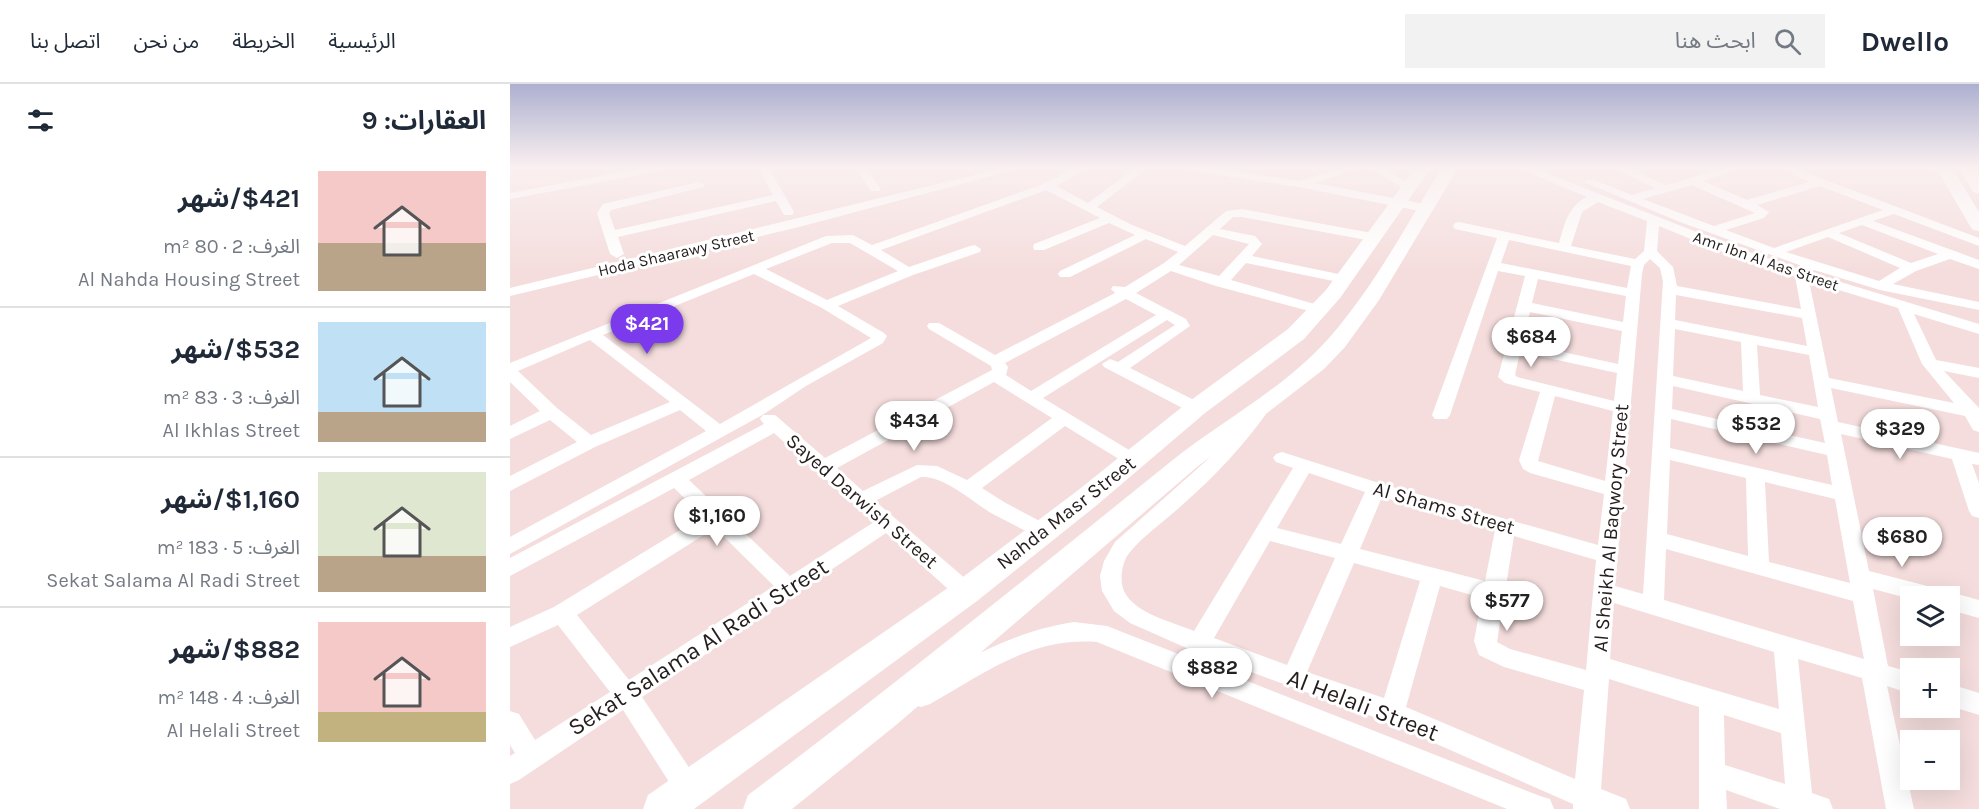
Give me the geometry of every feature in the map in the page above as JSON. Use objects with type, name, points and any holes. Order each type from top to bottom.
[{"type":"street","points":[[617,254],[603,213],[607,207],[629,202]]},
{"type":"street","points":[[611,236],[759,202]]},
{"type":"street","points":[[783,202],[788,212]]},
{"type":"street","name":"Hoda Shaarawy Street","points":[[510,292],[879,202]]},
{"type":"street","points":[[873,249],[1003,202]]},
{"type":"street","points":[[1079,202],[1108,219],[1187,251]]},
{"type":"street","points":[[1090,207],[1097,202]]},
{"type":"street","name":"Nahda Masr Street","points":[[662,809],[966,592],[1157,442],[1190,412],[1296,334],[1320,310],[1372,237],[1406,202]]},
{"type":"street","name":"Nahda Masr Street","points":[[762,809],[884,714],[1188,461],[1316,364],[1355,321],[1409,202]]},
{"type":"street","points":[[1564,248],[1572,216],[1577,207],[1584,202]]},
{"type":"street","name":"Amr Ibn Al Aas Street","points":[[1607,202],[1653,220],[1806,269],[1904,306],[1979,328]]},
{"type":"street","name":"Amr Ibn Al Aas Street","points":[[1643,202],[1774,252],[1806,269],[1979,306]]},
{"type":"street","points":[[1715,230],[1764,213],[1742,202]]},
{"type":"street","points":[[1747,204],[1754,202]]},
{"type":"street","points":[[1872,202],[1979,242]]},
{"type":"street","points":[[1963,202],[1979,225]]},
{"type":"street","points":[[1774,252],[1894,210]]},
{"type":"street","points":[[824,467],[995,369],[1121,290],[1169,266],[1227,215],[1238,213],[1372,237]]},
{"type":"street","points":[[1039,247],[1108,219]]},
{"type":"street","name":"Al Sheikh Al Baqwory Street","points":[[1586,803],[1607,555],[1634,293],[1653,220]]},
{"type":"street","points":[[1861,221],[1949,256],[1979,265]]},
{"type":"street","points":[[1459,226],[1564,248],[1644,258],[1666,267],[1670,275],[1653,606]]},
{"type":"street","points":[[1210,231],[1256,241],[1256,244],[1221,283]]},
{"type":"street","points":[[1828,233],[1911,268]]},
{"type":"street","points":[[1065,274],[1144,235]]},
{"type":"street","points":[[1441,415],[1504,235]]},
{"type":"street","points":[[590,443],[512,377],[592,334],[831,238],[853,239],[908,272]]},
{"type":"street","points":[[1883,284],[1911,268],[1949,256],[1979,242]]},
{"type":"street","points":[[827,305],[908,272],[975,249]]},
{"type":"street","points":[[1243,258],[1343,279]]},
{"type":"street","points":[[1169,266],[1320,310]]},
{"type":"street","points":[[1493,266],[1634,293]]},
{"type":"street","points":[[1806,269],[1809,315],[1861,586],[1900,809]]},
{"type":"street","points":[[510,546],[758,410],[800,383],[878,340],[879,336],[827,305],[756,270]]},
{"type":"street","points":[[1532,274],[1506,377],[1622,408]]},
{"type":"street","points":[[1669,289],[1809,315]]},
{"type":"street","points":[[1119,368],[1181,328],[1181,322],[1121,290]]},
{"type":"street","points":[[1523,306],[1630,328]]},
{"type":"street","points":[[1904,306],[1914,334],[1930,364],[1976,419]]},
{"type":"street","points":[[1032,397],[1167,314]]},
{"type":"street","points":[[1668,323],[1816,352]]},
{"type":"street","points":[[934,326],[1032,397],[1132,460]]},
{"type":"street","points":[[592,334],[718,431]]},
{"type":"street","points":[[1749,339],[1752,398]]},
{"type":"street","points":[[1513,346],[1626,370]]},
{"type":"street","points":[[1097,357],[1190,412],[1221,436]]},
{"type":"street","points":[[1930,364],[1979,373]]},
{"type":"street","points":[[1665,379],[1752,398],[1829,421],[1970,457],[1979,511]]},
{"type":"street","points":[[1821,381],[1976,419]]},
{"type":"street","points":[[1549,390],[1528,460],[1530,465],[1537,469],[1614,490]]},
{"type":"street","points":[[510,484],[590,443],[682,403]]},
{"type":"street","name":"Al Helali Street","points":[[1262,406],[1245,431],[1220,460],[1122,547],[1113,561],[1110,577],[1113,592],[1123,606],[1138,616],[1198,643],[1392,713],[1586,803],[1616,809]]},
{"type":"street","name":"Sayed Darwish Street","points":[[758,410],[966,592]]},
{"type":"street","points":[[510,433],[551,412]]},
{"type":"street","points":[[1663,412],[1835,451]]},
{"type":"street","points":[[969,488],[1064,418]]},
{"type":"street","points":[[510,568],[776,425]]},
{"type":"street","points":[[1157,442],[1188,461]]},
{"type":"street","points":[[1661,452],[1843,494]]},
{"type":"street","name":"Al Shams Street","points":[[1282,458],[1376,489],[1607,555]]},
{"type":"street","points":[[1198,643],[1304,466]]},
{"type":"street","points":[[862,500],[920,470],[936,471],[1044,532]]},
{"type":"street","points":[[1755,473],[1759,567]]},
{"type":"street","points":[[675,478],[714,519],[788,587]]},
{"type":"street","points":[[1293,677],[1376,489]]},
{"type":"street","points":[[510,637],[562,613],[714,519]]},
{"type":"street","name":"Sekat Salama Al Radi Street","points":[[520,764],[887,523]]},
{"type":"street","points":[[1506,526],[1485,641],[1487,648],[1492,652],[1711,700],[1793,725]]},
{"type":"street","points":[[1264,532],[1493,592]]},
{"type":"street","points":[[1657,539],[1759,567],[1900,592]]},
{"type":"street","points":[[1392,713],[1431,576]]},
{"type":"street","points":[[1604,591],[1900,680]]},
{"type":"street","points":[[1960,604],[1979,609]]},
{"type":"street","points":[[562,613],[626,694],[689,790]]},
{"type":"street","name":"Al Helali Street","points":[[884,714],[969,672],[1021,643],[1047,634],[1074,631],[1099,633],[1540,809]]},
{"type":"street","points":[[1785,645],[1793,725],[1810,806]]},
{"type":"street","points":[[1960,698],[1979,704]]},
{"type":"street","points":[[1711,700],[1713,809]]},
{"type":"street","points":[[510,722],[520,764]]},
{"type":"street","points":[[1712,773],[1810,806]]}]
